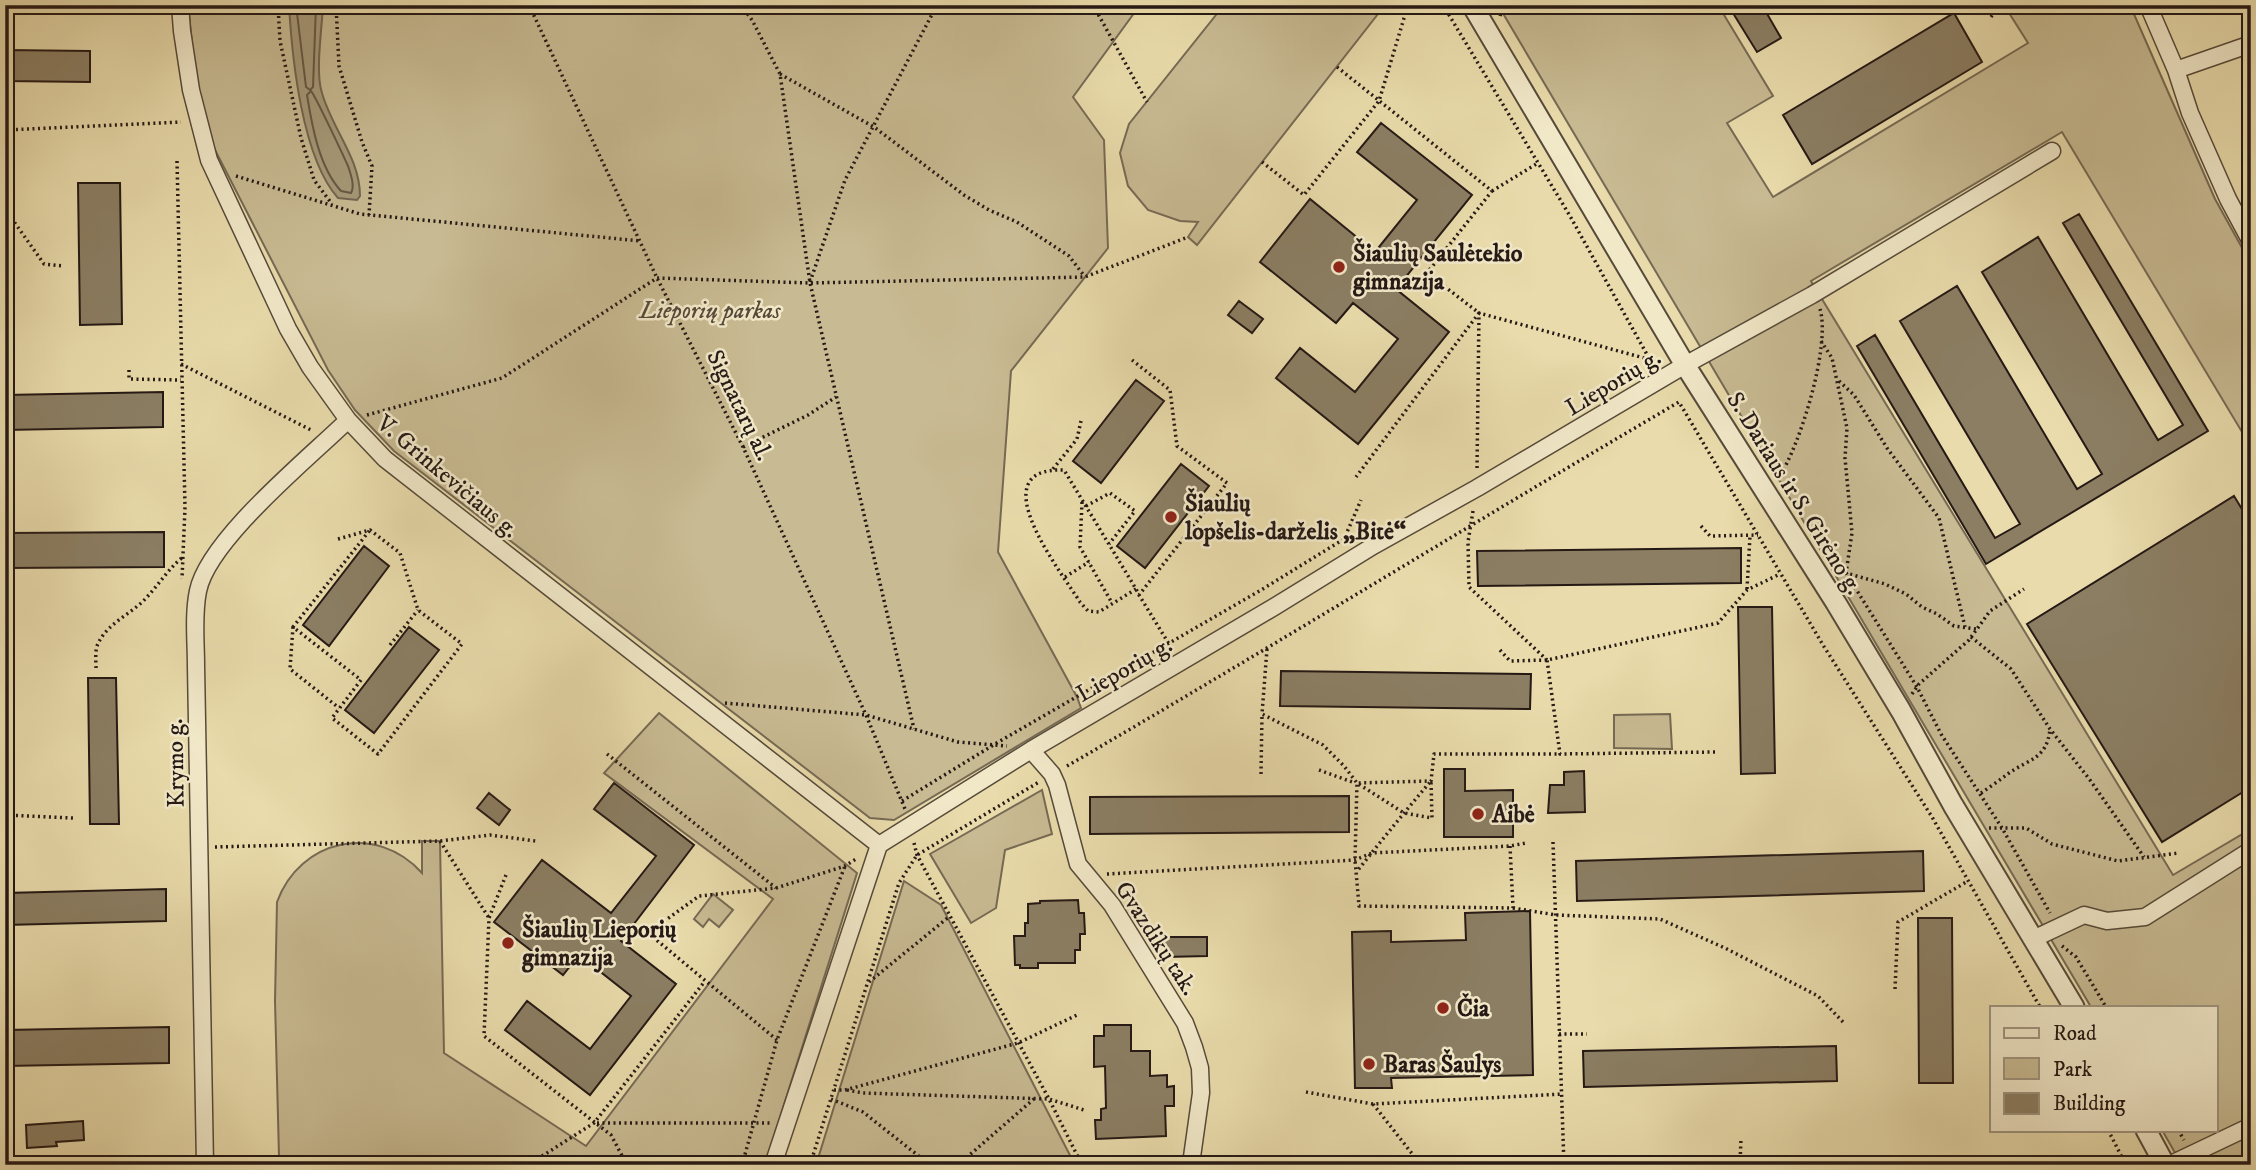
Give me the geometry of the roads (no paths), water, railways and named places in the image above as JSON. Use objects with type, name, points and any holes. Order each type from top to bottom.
[{"type":"street","name":"V. Grinkevičiaus g.","points":[[180,5],[182,31],[205,149],[288,329],[329,396],[348,420],[385,459],[878,845]]},
{"type":"street","name":"S. Dariaus ir S. Girėno g.","points":[[1472,5],[1685,365],[1901,710],[1968,830],[2073,1006]]},
{"type":"street","points":[[2148,5],[2176,71],[2190,113],[2228,199],[2251,242]]},
{"type":"street","points":[[2176,71],[2251,44]]},
{"type":"street","name":"Lieporių g.","points":[[878,845],[1373,545],[1477,488],[1685,365],[1812,296],[2052,151]]},
{"type":"street","name":"Krymo g.","points":[[205,1165],[197,593],[201,580],[219,549],[238,526],[348,420]]},
{"type":"street","name":"Gvazdikų tak.","points":[[1031,750],[1052,774],[1057,785],[1078,864],[1112,905],[1185,1023],[1200,1068],[1201,1093],[1191,1164]]},
{"type":"street","points":[[773,1165],[878,845]]},
{"type":"street","points":[[2033,939],[2084,915],[2107,921],[2145,917],[2251,850]]},
{"type":"street","points":[[2147,1132],[2167,1165],[2251,1126]]},
{"type":"water","points":[[289,5],[323,5],[320,84],[327,106],[351,156],[359,182],[360,196],[357,200],[338,198],[326,180],[307,133],[296,79]]},
{"type":"place","name":"Šiaulių Saulėtekio gimnazija","points":[[1339,267]]},
{"type":"place","name":"Šiaulių lopšelis-darželis „Bitė“","points":[[1171,517]]},
{"type":"place","name":"Aibė","points":[[1478,814]]},
{"type":"place","name":"Šiaulių Lieporių gimnazija","points":[[508,943]]},
{"type":"place","name":"Čia","points":[[1443,1008]]},
{"type":"place","name":"Baras Šaulys","points":[[1369,1064]]},
{"type":"park label","name":"Lieporių parkas","points":[[710,310]]}]
